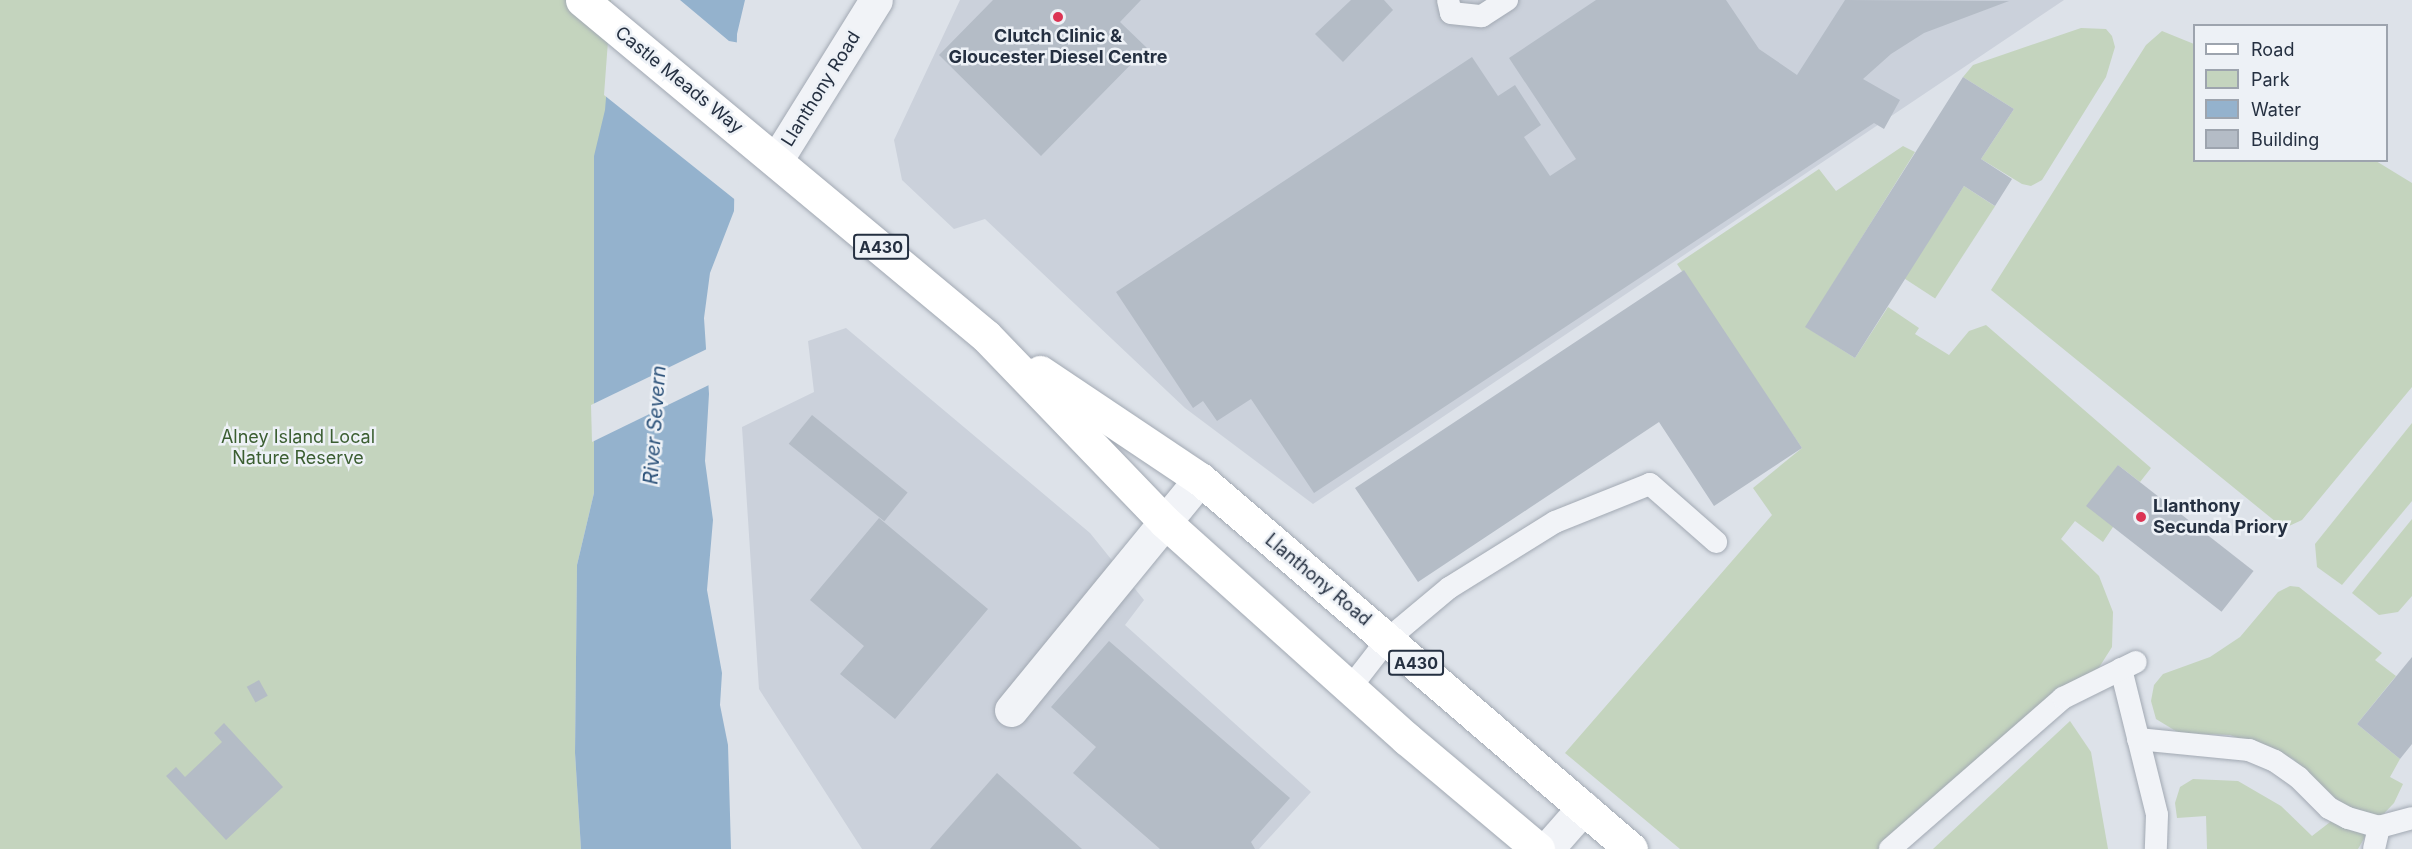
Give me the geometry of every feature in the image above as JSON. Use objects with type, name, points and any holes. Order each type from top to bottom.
[{"type":"main road","name":"Castle Meads Way","points":[[582,0],[774,157]]},
{"type":"main road","name":"Llanthony Road","points":[[774,157],[986,336],[1165,522],[1350,688],[1538,849]]},
{"type":"main road","name":"Llanthony Road","points":[[986,336],[1200,479],[1630,849]]},
{"type":"street","name":"Llanthony Road","points":[[774,157],[876,0]]},
{"type":"street","points":[[1011,710],[1200,479]]},
{"type":"street","points":[[1547,849],[1583,808]]},
{"type":"lane","points":[[1448,0],[1451,13],[1482,16],[1507,0]]},
{"type":"lane","points":[[1350,688],[1388,639],[1449,588],[1555,522],[1650,484],[1716,542]]},
{"type":"lane","points":[[1890,849],[2063,698],[2128,665],[2138,739],[2157,815],[2157,849]]},
{"type":"lane","points":[[2138,739],[2249,750],[2299,778],[2329,808],[2379,827],[2412,818]]},
{"type":"lane","points":[[2374,849],[2379,827]]},
{"type":"shaded area","points":[[960,0],[2064,0],[1313,504],[1185,408],[985,219],[954,229],[902,180],[894,140]]},
{"type":"shaded area","points":[[846,328],[1090,533],[1144,600],[1125,625],[1311,792],[1259,849],[862,849],[759,689],[742,427],[814,392],[808,341]]},
{"type":"green space","name":"Alney Island Local Nature Reserve","points":[[0,0],[617,0],[594,493],[577,565],[575,753],[581,849],[0,849]]},
{"type":"green space","points":[[2081,28],[2106,29],[2112,36],[2115,47],[2106,77],[2042,180],[2031,186],[2022,184],[1981,159],[2014,109],[1963,77],[1973,65]]},
{"type":"green space","points":[[2162,31],[2193,44],[2193,162],[2378,162],[2412,183],[2412,387],[2302,520],[2289,526],[2276,522],[1991,290],[2146,45]]},
{"type":"green space","points":[[1903,146],[1915,152],[1806,327],[1855,358],[1888,307],[1919,328],[1915,334],[1949,355],[1969,331],[1986,325],[2151,468],[2140,482],[2118,465],[2113,527],[2103,542],[2075,521],[2061,539],[2099,576],[2113,612],[2112,647],[2093,677],[1884,849],[1680,849],[1565,753],[1772,515],[1753,488],[1802,448],[1677,264],[1819,169],[1836,191]]},
{"type":"green space","points":[[1964,186],[1995,206],[1935,298],[1904,278]]},
{"type":"green space","points":[[2412,423],[2412,501],[2342,585],[2317,567],[2315,544]]},
{"type":"green space","points":[[2412,519],[2412,596],[2398,612],[2379,615],[2352,593]]},
{"type":"green space","points":[[2290,586],[2299,587],[2382,653],[2375,660],[2396,676],[2357,724],[2400,759],[2390,777],[2403,784],[2394,803],[2370,828],[2358,849],[2207,849],[2206,816],[2177,818],[2175,803],[2180,787],[2193,779],[2238,781],[2281,806],[2312,836],[2347,809],[2293,759],[2230,735],[2179,733],[2156,719],[2151,701],[2154,685],[2163,674],[2210,657],[2240,637],[2278,592]]},
{"type":"green space","points":[[2070,721],[2091,752],[2108,849],[1933,849]]},
{"type":"water","name":"River Severn","points":[[614,0],[745,0],[737,34],[734,211],[710,273],[704,318],[709,394],[705,461],[713,520],[707,590],[722,673],[720,705],[728,745],[731,849],[581,849],[575,753],[577,565],[594,493],[594,156],[605,110]]},
{"type":"pier","points":[[611,0],[680,0],[729,41],[740,43],[738,202],[604,95]]},
{"type":"pier","points":[[709,348],[711,384],[592,442],[591,405]]},
{"type":"building","points":[[993,0],[1141,0],[1120,22],[1147,48],[1041,156],[939,55]]},
{"type":"building","points":[[1351,0],[1384,0],[1393,10],[1343,62],[1315,34]]},
{"type":"building","points":[[1596,0],[1726,0],[1759,49],[1797,75],[1845,0],[2009,1],[1924,33],[1891,54],[1863,79],[1900,100],[1884,129],[1874,123],[1314,493],[1251,399],[1217,421],[1203,401],[1193,408],[1116,292],[1472,57],[1498,96],[1515,85],[1541,125],[1524,137],[1550,176],[1576,159],[1509,58]]},
{"type":"building","points":[[1963,77],[2014,109],[1981,159],[2012,179],[1995,206],[1964,186],[1855,358],[1805,327]]},
{"type":"building","points":[[1684,270],[1802,448],[1714,506],[1659,422],[1418,582],[1355,488]]},
{"type":"building","points":[[812,415],[908,492],[884,521],[789,444]]},
{"type":"building","name":"Llanthony Secunda Priory","points":[[2118,465],[2254,571],[2222,612],[2086,506]]},
{"type":"building","points":[[879,518],[988,609],[895,719],[840,674],[864,646],[810,600]]},
{"type":"building","points":[[1109,641],[1290,798],[1251,842],[1255,849],[1160,849],[1073,773],[1096,747],[1051,707]]},
{"type":"building","points":[[2412,657],[2412,744],[2400,759],[2357,724]]},
{"type":"building","points":[[259,680],[268,696],[255,703],[247,687]]},
{"type":"building","points":[[224,723],[283,787],[226,840],[166,776],[176,767],[185,777],[222,742],[214,733]]},
{"type":"building","points":[[997,773],[1082,849],[930,849]]},
{"type":"place","name":"Clutch Clinic & Gloucester Diesel Centre","points":[[1058,17]]},
{"type":"place","name":"Llanthony Secunda Priory","points":[[2141,517]]}]
